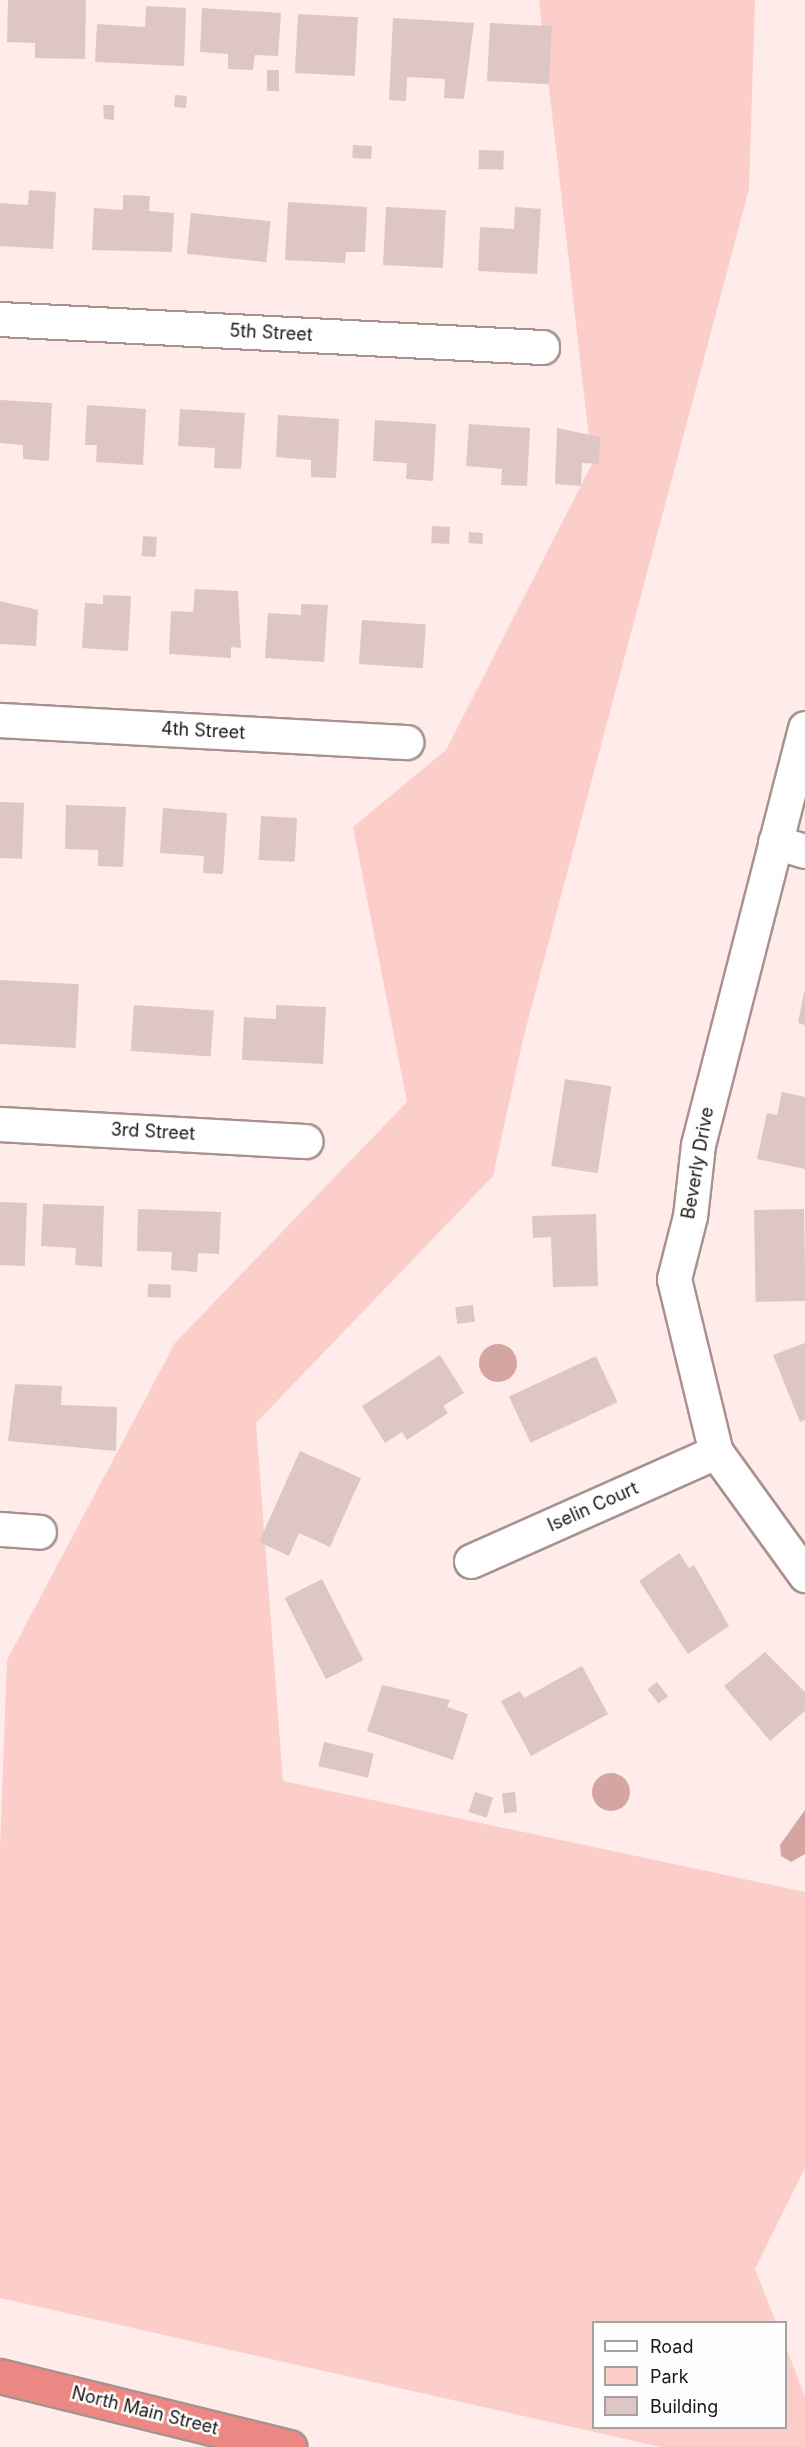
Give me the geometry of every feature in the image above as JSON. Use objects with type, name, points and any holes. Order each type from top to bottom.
[{"type":"highway","name":"North Main Street","points":[[0,2376],[289,2447]]},
{"type":"street","name":"5th Street","points":[[0,319],[542,347]]},
{"type":"street","name":"4th Street","points":[[0,720],[406,742]]},
{"type":"street","name":"Beverly Drive","points":[[805,728],[790,847],[698,1145],[690,1216],[674,1279],[716,1452],[805,1575]]},
{"type":"street","name":"3rd Street","points":[[0,1124],[306,1141]]},
{"type":"street","name":"Iselin Court","points":[[471,1561],[716,1452]]},
{"type":"street","points":[[0,1530],[39,1532]]},
{"type":"green space","points":[[539,0],[755,0],[749,189],[524,1035],[493,1176],[256,1423],[283,1781],[805,1892],[805,2168],[755,2269],[776,2321],[592,2321],[592,2429],[787,2429],[787,2350],[805,2397],[805,2447],[661,2447],[0,2298],[0,1849],[7,1660],[175,1343],[407,1102],[353,827],[446,750],[592,464]]},
{"type":"shaded area","points":[[498,1344],[512,1349],[517,1363],[512,1377],[498,1382],[484,1377],[479,1363],[484,1349]]},
{"type":"shaded area","points":[[611,1773],[624,1779],[630,1792],[624,1805],[611,1811],[598,1805],[592,1792],[598,1779]]},
{"type":"shaded area","points":[[805,1810],[805,1854],[791,1862],[781,1856],[780,1845]]},
{"type":"building","points":[[8,0],[86,0],[85,59],[35,58],[35,43],[7,42]]},
{"type":"building","points":[[146,6],[186,8],[184,66],[95,62],[97,24],[145,27]]},
{"type":"building","points":[[202,8],[281,13],[278,56],[255,55],[253,70],[228,69],[228,54],[200,52]]},
{"type":"building","points":[[298,14],[358,17],[355,76],[295,73]]},
{"type":"building","points":[[393,18],[474,23],[464,99],[444,98],[445,79],[407,77],[406,101],[389,100]]},
{"type":"building","points":[[490,23],[552,26],[549,84],[487,81]]},
{"type":"building","points":[[267,70],[279,70],[279,91],[267,91]]},
{"type":"building","points":[[175,95],[187,96],[186,108],[174,107]]},
{"type":"building","points":[[103,105],[114,105],[114,120],[104,119]]},
{"type":"building","points":[[353,145],[372,146],[371,159],[352,158]]},
{"type":"building","points":[[479,150],[504,151],[503,170],[478,169]]},
{"type":"building","points":[[29,190],[56,192],[53,249],[0,246],[0,203],[28,205]]},
{"type":"building","points":[[123,195],[150,196],[149,211],[174,213],[172,252],[92,250],[94,208],[123,210]]},
{"type":"building","points":[[288,202],[367,207],[365,252],[346,252],[345,263],[285,260]]},
{"type":"building","points":[[386,207],[446,210],[443,268],[383,265]]},
{"type":"building","points":[[515,207],[541,209],[537,274],[478,271],[480,227],[514,229]]},
{"type":"building","points":[[191,213],[271,221],[266,262],[187,254]]},
{"type":"building","points":[[0,400],[52,403],[49,461],[23,459],[23,445],[0,443]]},
{"type":"building","points":[[87,405],[146,409],[143,465],[96,462],[97,445],[85,445]]},
{"type":"building","points":[[180,409],[245,413],[241,469],[214,468],[215,448],[178,446]]},
{"type":"building","points":[[278,415],[339,419],[336,478],[311,477],[311,460],[276,457]]},
{"type":"building","points":[[375,420],[436,424],[433,481],[406,479],[407,463],[373,461]]},
{"type":"building","points":[[469,424],[530,428],[527,486],[501,485],[502,469],[466,466]]},
{"type":"building","points":[[557,428],[600,437],[599,464],[582,463],[581,486],[555,484]]},
{"type":"building","points":[[432,526],[450,527],[449,544],[431,543]]},
{"type":"building","points":[[469,532],[483,533],[482,544],[468,543]]},
{"type":"building","points":[[143,536],[157,537],[156,557],[142,556]]},
{"type":"building","points":[[195,589],[238,591],[241,648],[231,647],[231,658],[169,654],[171,611],[193,612]]},
{"type":"building","points":[[103,595],[131,596],[128,651],[82,648],[85,603],[103,604]]},
{"type":"building","points":[[0,601],[38,610],[36,646],[0,644]]},
{"type":"building","points":[[301,604],[328,605],[324,662],[265,658],[268,613],[301,615]]},
{"type":"building","points":[[362,620],[426,624],[423,668],[359,664]]},
{"type":"building","points":[[0,802],[24,803],[22,859],[0,858]]},
{"type":"building","points":[[66,805],[126,807],[123,867],[98,866],[98,850],[65,849]]},
{"type":"building","points":[[163,808],[227,813],[223,874],[203,873],[204,856],[160,853]]},
{"type":"building","points":[[261,816],[297,818],[295,862],[259,860]]},
{"type":"building","points":[[0,980],[79,984],[76,1048],[0,1044]]},
{"type":"building","points":[[805,992],[805,1025],[798,1023]]},
{"type":"building","points":[[134,1005],[214,1011],[211,1056],[131,1051]]},
{"type":"building","points":[[276,1005],[326,1007],[323,1064],[242,1060],[244,1017],[276,1019]]},
{"type":"building","points":[[565,1079],[611,1086],[598,1173],[551,1166]]},
{"type":"building","points":[[782,1092],[805,1097],[805,1169],[757,1159],[767,1113],[777,1115]]},
{"type":"building","points":[[0,1202],[27,1203],[25,1266],[0,1265]]},
{"type":"building","points":[[43,1204],[104,1206],[102,1267],[75,1265],[76,1248],[41,1246]]},
{"type":"building","points":[[138,1209],[221,1212],[219,1254],[198,1253],[197,1272],[171,1270],[172,1252],[137,1251]]},
{"type":"building","points":[[804,1209],[805,1301],[756,1302],[754,1210]]},
{"type":"building","points":[[596,1214],[598,1286],[553,1287],[551,1237],[533,1238],[532,1216]]},
{"type":"building","points":[[148,1284],[171,1285],[171,1298],[148,1297]]},
{"type":"building","points":[[473,1305],[475,1322],[457,1324],[455,1307]]},
{"type":"building","points":[[805,1343],[805,1420],[800,1422],[773,1355]]},
{"type":"building","points":[[440,1355],[464,1393],[443,1406],[448,1413],[407,1440],[402,1432],[385,1443],[362,1406]]},
{"type":"building","points":[[596,1356],[618,1402],[531,1443],[509,1397]]},
{"type":"building","points":[[15,1384],[62,1386],[61,1405],[117,1407],[116,1451],[8,1441]]},
{"type":"building","points":[[300,1451],[361,1478],[330,1547],[299,1533],[289,1556],[259,1542]]},
{"type":"building","points":[[679,1553],[689,1568],[694,1565],[729,1626],[688,1654],[639,1581]]},
{"type":"building","points":[[322,1579],[363,1660],[326,1679],[285,1598]]},
{"type":"building","points":[[765,1652],[805,1692],[805,1711],[770,1741],[724,1686]]},
{"type":"building","points":[[582,1666],[608,1714],[531,1756],[501,1701],[520,1691],[524,1698]]},
{"type":"building","points":[[657,1682],[668,1696],[659,1704],[648,1689]]},
{"type":"building","points":[[382,1685],[450,1700],[447,1707],[468,1714],[453,1760],[367,1731]]},
{"type":"building","points":[[324,1742],[374,1753],[368,1778],[318,1766]]},
{"type":"building","points":[[475,1792],[493,1798],[487,1818],[469,1812]]},
{"type":"building","points":[[515,1792],[517,1812],[504,1813],[502,1793]]}]
